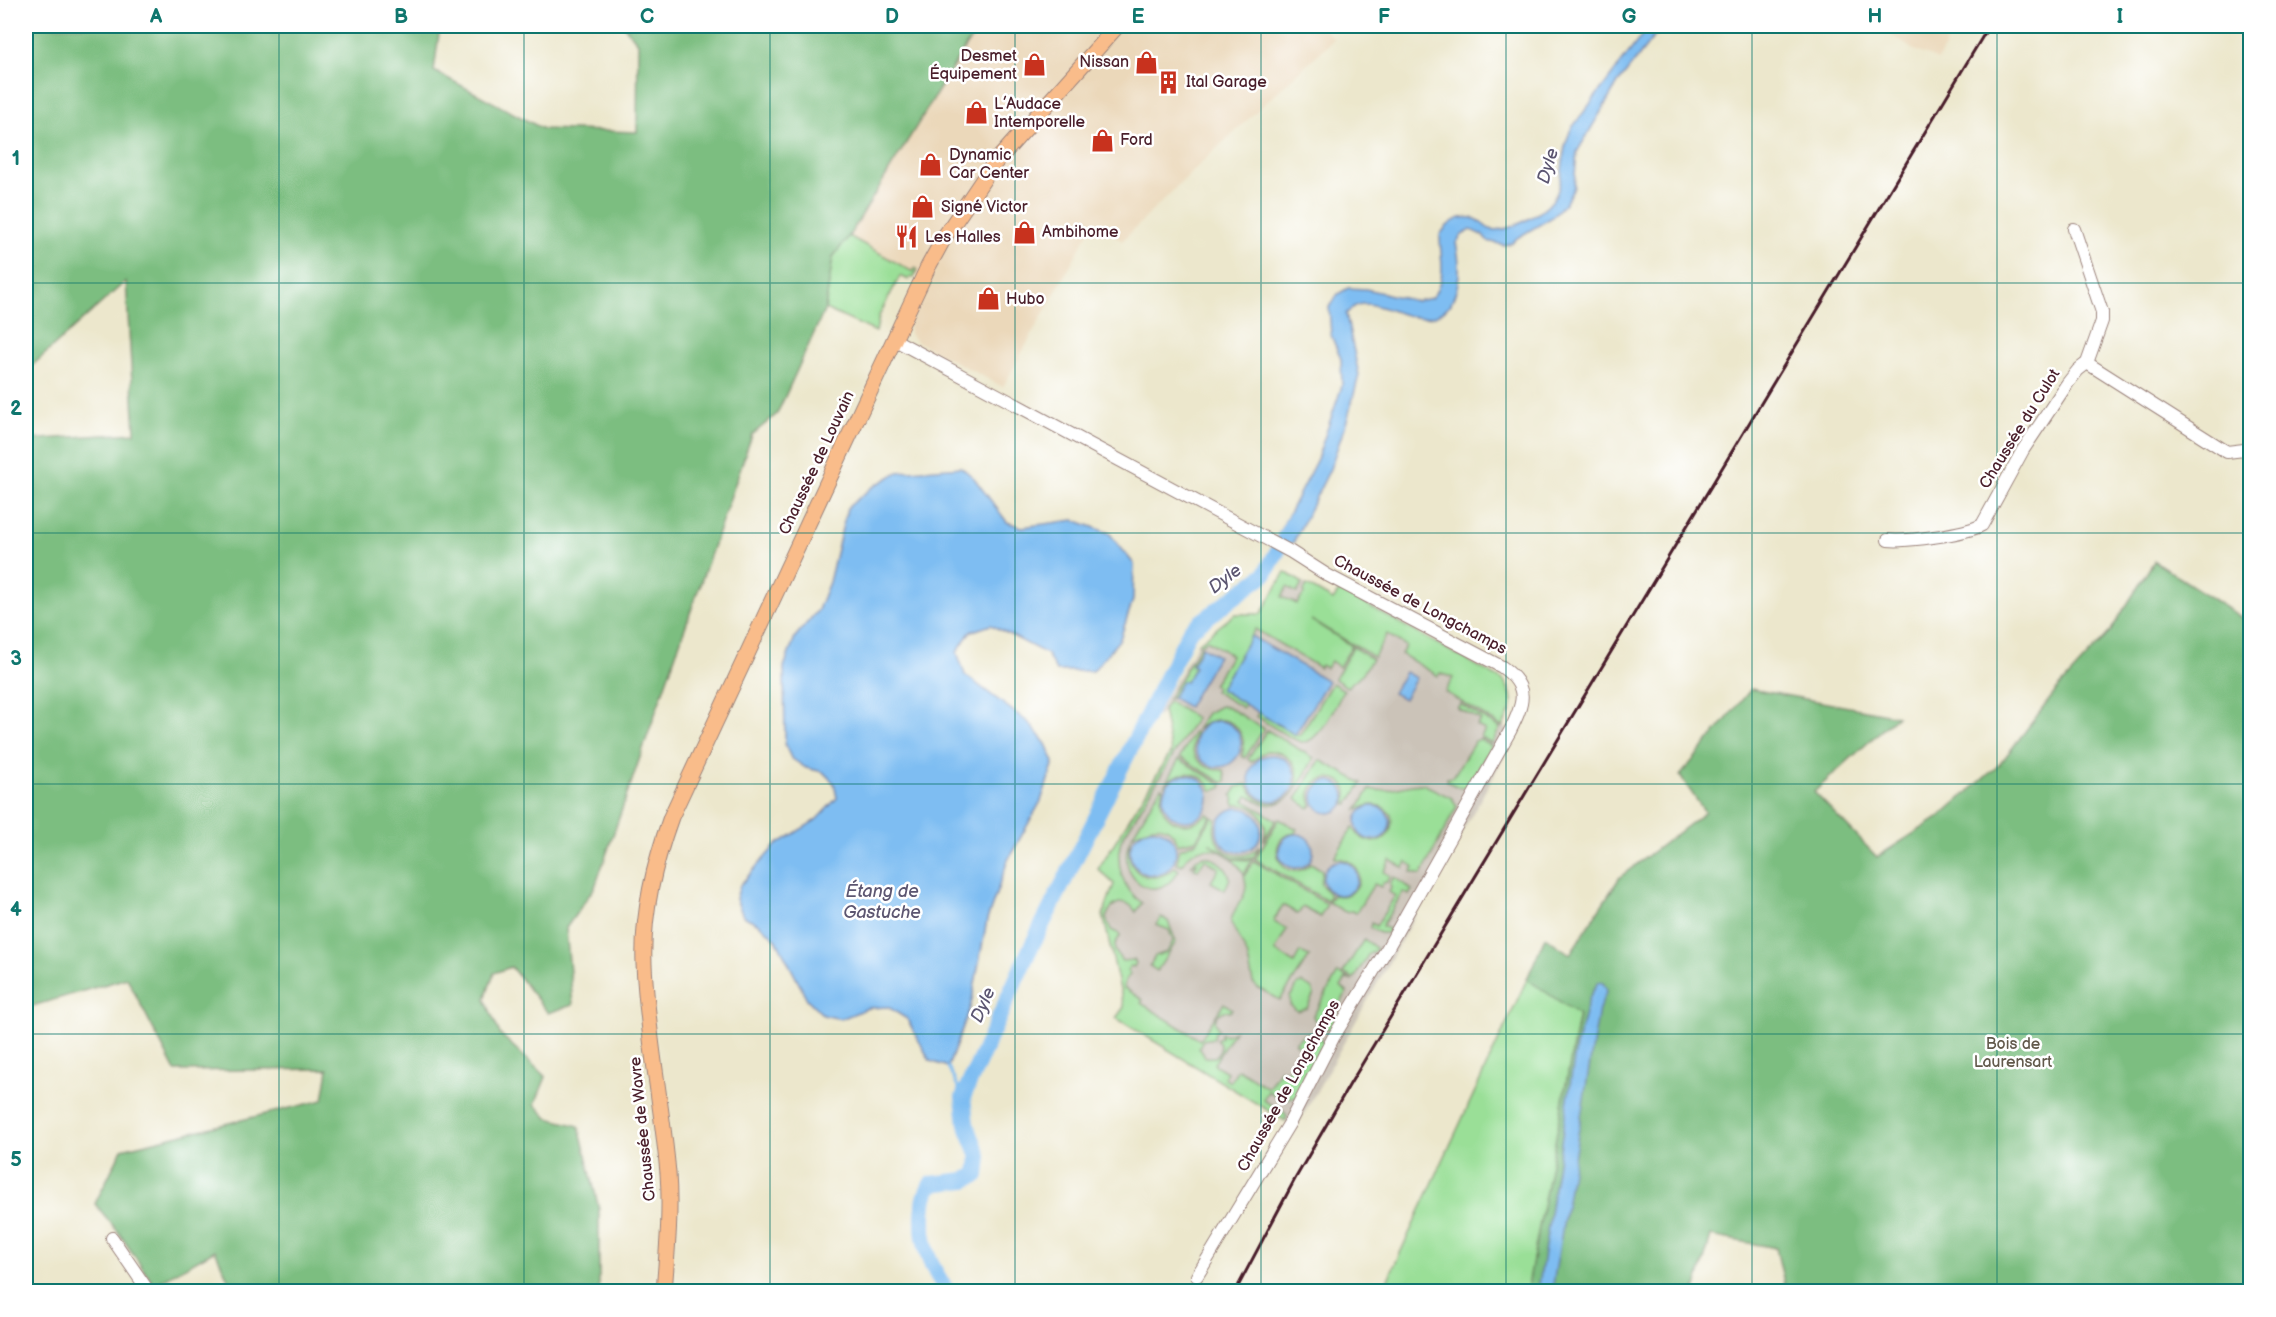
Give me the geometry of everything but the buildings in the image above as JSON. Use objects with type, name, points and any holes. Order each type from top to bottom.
[{"type":"main road","name":"Chaussée de Louvain","points":[[644,963],[651,887],[661,845],[671,817],[936,252],[979,183],[1117,26]]},
{"type":"main road","name":"Chaussée de Wavre","points":[[644,963],[668,1174],[669,1228],[663,1292]]},
{"type":"street","name":"Chaussée du Culot","points":[[1888,540],[1905,540],[1982,525],[2023,450],[2067,384],[2087,363],[2103,316],[2074,229]]},
{"type":"street","name":"Chaussée de Longchamps","points":[[895,340],[1292,552],[1327,575],[1502,667],[1512,674],[1523,692],[1522,705],[1510,730],[1388,947],[1333,1038],[1289,1124],[1197,1276]]},
{"type":"street","points":[[2087,363],[2227,452],[2244,450],[2250,446]]},
{"type":"street","points":[[112,1238],[149,1292]]},
{"type":"shaded area","points":[[983,26],[1321,26],[1334,39],[1203,161],[1122,241],[1094,222],[1003,387],[916,341],[910,334],[908,324],[927,285],[913,272],[849,236],[967,43]]},
{"type":"shaded area","points":[[1878,26],[1955,26],[1938,60],[1912,49]]},
{"type":"shaded area","points":[[1285,572],[1333,600],[1340,590],[1503,680],[1511,690],[1512,710],[1502,726],[1517,734],[1296,1128],[1116,1018],[1124,1007],[1103,915],[1114,884],[1098,869],[1171,752],[1163,711],[1159,717],[1156,713],[1198,643],[1235,614],[1261,614]]},
{"type":"green space","points":[[26,26],[440,26],[434,71],[543,129],[637,132],[638,43],[624,26],[983,26],[967,44],[849,236],[833,257],[825,309],[777,414],[752,435],[595,887],[566,928],[573,1005],[548,1013],[511,967],[494,973],[485,999],[500,1034],[546,1077],[535,1104],[548,1118],[579,1126],[599,1209],[599,1291],[228,1291],[228,1279],[215,1250],[154,1285],[119,1233],[95,1204],[122,1149],[323,1100],[328,1069],[175,1071],[127,978],[26,1008],[26,440],[135,433],[126,281],[26,371]]},
{"type":"green space","points":[[849,236],[913,272],[915,268],[917,269],[914,278],[910,277],[909,280],[900,276],[879,316],[876,332],[825,309],[833,257]]},
{"type":"green space","name":"Bois de Laurensart","points":[[2154,561],[2250,623],[2250,1291],[1786,1291],[1776,1248],[1711,1236],[1695,1291],[1527,1291],[1579,1015],[1527,979],[1545,937],[1570,954],[1620,877],[1705,812],[1680,776],[1751,689],[1897,716],[1814,792],[1877,857],[1938,818],[2000,764],[2056,691],[2110,632]]},
{"type":"green space","points":[[1285,572],[1303,583],[1297,593],[1287,587],[1282,597],[1297,604],[1307,585],[1333,600],[1340,590],[1503,680],[1510,692],[1512,703],[1509,715],[1502,727],[1445,692],[1453,678],[1440,673],[1438,676],[1401,654],[1406,646],[1387,634],[1374,657],[1311,620],[1352,646],[1339,667],[1331,661],[1326,668],[1321,665],[1320,668],[1255,629],[1220,689],[1245,704],[1243,708],[1214,691],[1216,687],[1213,685],[1231,655],[1207,640],[1203,644],[1198,643],[1235,614],[1261,614]]},
{"type":"green space","points":[[1200,646],[1202,647],[1192,664],[1195,666],[1186,683],[1182,681],[1172,698],[1168,699]]},
{"type":"green space","points":[[1353,647],[1372,659],[1363,673],[1347,687],[1335,679]]},
{"type":"green space","points":[[1332,683],[1344,690],[1326,722],[1308,741],[1302,742],[1291,738],[1256,716],[1259,713],[1295,735],[1300,735]]},
{"type":"green space","points":[[1170,702],[1196,718],[1121,840],[1119,849],[1120,867],[1125,883],[1142,903],[1136,912],[1128,904],[1119,903],[1111,908],[1106,918],[1111,930],[1120,934],[1115,944],[1115,951],[1122,961],[1134,960],[1136,963],[1127,971],[1130,974],[1125,981],[1124,988],[1143,1000],[1141,1003],[1200,1040],[1224,1003],[1232,1009],[1230,1012],[1224,1011],[1217,1015],[1215,1022],[1219,1030],[1215,1032],[1214,1038],[1203,1040],[1199,1047],[1205,1057],[1215,1057],[1220,1049],[1217,1040],[1221,1037],[1221,1033],[1226,1035],[1234,1031],[1214,1064],[1227,1072],[1224,1078],[1230,1082],[1238,1069],[1268,1088],[1280,1069],[1287,1072],[1302,1047],[1295,1043],[1298,1039],[1310,1033],[1321,1038],[1324,1043],[1297,1098],[1289,1097],[1285,1101],[1268,1091],[1263,1100],[1284,1112],[1287,1116],[1285,1121],[1116,1018],[1124,1007],[1103,915],[1114,884],[1098,869],[1171,752],[1163,710]]},
{"type":"green space","points":[[1460,704],[1500,728],[1492,744],[1481,737],[1485,730],[1477,726],[1481,720],[1457,708]]},
{"type":"green space","points":[[1220,706],[1228,707],[1264,729],[1245,758],[1242,756],[1244,748],[1241,734],[1232,724],[1219,720],[1211,721],[1195,731],[1207,713]]},
{"type":"green space","points":[[1267,730],[1314,758],[1296,790],[1290,796],[1298,778],[1296,768],[1290,760],[1281,753],[1267,751],[1251,762],[1248,759]]},
{"type":"green space","points":[[1194,732],[1196,733],[1193,741],[1194,754],[1209,768],[1224,770],[1226,781],[1223,783],[1180,757]]},
{"type":"green space","points":[[1480,739],[1491,746],[1468,786],[1460,788],[1446,781],[1447,778],[1453,777],[1475,741]]},
{"type":"green space","points":[[1179,759],[1222,785],[1222,788],[1212,791],[1202,778],[1189,774],[1176,776],[1164,786]]},
{"type":"green space","points":[[1320,760],[1362,783],[1348,805],[1345,804],[1347,793],[1344,784],[1329,778],[1320,780],[1314,785],[1310,793],[1312,805],[1309,808],[1296,799]]},
{"type":"green space","points":[[1247,784],[1258,799],[1268,802],[1281,801],[1290,796],[1282,802],[1274,804],[1265,804],[1247,796],[1245,801],[1276,820],[1263,841],[1265,827],[1260,815],[1249,807],[1235,805],[1232,795],[1237,787]]},
{"type":"green space","points":[[1423,784],[1452,798],[1457,806],[1421,875],[1411,872],[1414,867],[1407,862],[1404,868],[1390,860],[1384,872],[1391,876],[1381,887],[1374,884],[1356,913],[1345,912],[1328,902],[1333,895],[1343,895],[1357,887],[1359,879],[1354,865],[1346,860],[1334,858],[1353,827],[1358,835],[1372,842],[1385,838],[1392,825],[1391,815],[1383,807],[1370,805],[1357,810],[1370,789],[1383,790]]},
{"type":"green space","points":[[1161,787],[1163,788],[1161,799],[1163,808],[1173,820],[1189,823],[1207,814],[1211,816],[1196,840],[1178,844],[1169,830],[1158,826],[1145,829],[1132,836]]},
{"type":"green space","points":[[1212,817],[1216,819],[1214,829],[1216,839],[1227,852],[1243,855],[1260,846],[1253,858],[1233,858],[1209,843],[1229,857],[1214,850],[1205,849],[1196,851],[1182,865],[1177,863],[1179,849],[1197,842]]},
{"type":"green space","points":[[1279,819],[1297,829],[1295,833],[1284,837],[1279,843],[1277,852],[1279,860],[1284,867],[1292,871],[1301,870],[1311,863],[1322,870],[1321,884],[1330,895],[1327,901],[1255,859]]},
{"type":"green space","points":[[1131,837],[1129,856],[1136,870],[1141,874],[1155,877],[1175,867],[1179,870],[1170,882],[1160,887],[1149,888],[1140,884],[1132,876],[1127,865],[1127,852]]},
{"type":"green space","points":[[1204,856],[1216,861],[1226,870],[1230,878],[1225,890],[1211,882],[1219,868],[1205,859],[1198,870],[1194,868],[1198,862],[1191,866],[1196,859]]},
{"type":"green space","points":[[1232,859],[1232,859],[1252,860],[1244,874]]},
{"type":"green space","points":[[1254,861],[1327,904],[1320,917],[1303,907],[1298,914],[1283,905],[1274,920],[1287,929],[1275,951],[1294,963],[1300,952],[1310,956],[1280,1000],[1253,983],[1247,954],[1231,923],[1232,916],[1244,896],[1246,884],[1244,876]]},
{"type":"green space","points":[[1394,877],[1412,890],[1409,895],[1403,892],[1382,926],[1390,930],[1387,933],[1380,933],[1370,928],[1371,923],[1376,926],[1395,896],[1389,892]]},
{"type":"green space","points":[[1161,917],[1168,921],[1176,942],[1157,971],[1150,966],[1155,956],[1167,952],[1173,941],[1169,930],[1156,925]]},
{"type":"green space","points":[[1364,939],[1377,949],[1368,955],[1354,979],[1343,973]]},
{"type":"green space","points":[[1338,973],[1353,981],[1346,979],[1341,987],[1347,992],[1340,1004],[1333,1029],[1330,1029],[1318,1024],[1313,1016]]},
{"type":"green space","points":[[1527,979],[1579,1014],[1528,1291],[1382,1292]]},
{"type":"green space","points":[[1303,983],[1312,989],[1314,994],[1307,1008],[1297,1011],[1290,1005],[1290,997],[1298,984]]},
{"type":"water","points":[[1649,26],[1666,26],[1652,39],[1618,83],[1577,152],[1574,187],[1565,203],[1551,218],[1512,243],[1504,245],[1487,241],[1482,235],[1471,230],[1462,235],[1456,243],[1459,268],[1455,294],[1450,304],[1441,312],[1430,317],[1415,317],[1378,306],[1360,304],[1346,314],[1359,375],[1348,417],[1330,469],[1293,543],[1278,535],[1317,459],[1342,386],[1341,359],[1331,335],[1329,307],[1338,294],[1348,288],[1366,289],[1416,301],[1432,298],[1442,275],[1440,235],[1450,223],[1469,218],[1477,220],[1490,229],[1505,229],[1523,222],[1547,206],[1559,189],[1565,145],[1571,129]]},
{"type":"water","name":"Étang de Gastuche","points":[[961,467],[974,478],[1007,522],[1022,527],[1074,520],[1109,533],[1134,564],[1133,600],[1120,639],[1093,671],[1056,671],[1047,654],[991,625],[970,632],[957,652],[965,675],[1029,723],[1046,744],[1054,762],[1041,801],[1008,860],[987,920],[971,1005],[948,1067],[930,1061],[907,1019],[888,1007],[868,1008],[841,1019],[823,1015],[807,999],[776,939],[759,924],[743,916],[736,899],[740,885],[776,845],[816,820],[837,798],[834,783],[823,772],[806,768],[791,758],[785,745],[784,667],[795,637],[818,610],[829,582],[847,508],[871,488],[898,472]]},
{"type":"water","points":[[1251,636],[1328,681],[1295,735],[1220,689]]},
{"type":"water","points":[[1202,647],[1218,656],[1188,707],[1172,698],[1182,681],[1186,682],[1195,667],[1192,665]]},
{"type":"water","points":[[1405,672],[1416,678],[1404,699],[1393,693]]},
{"type":"water","points":[[1218,721],[1234,728],[1241,744],[1234,760],[1218,767],[1202,760],[1195,744],[1202,728]]},
{"type":"water","points":[[1272,755],[1288,762],[1295,778],[1288,794],[1272,801],[1256,794],[1249,778],[1256,762]]},
{"type":"water","points":[[1186,775],[1202,782],[1209,798],[1202,814],[1186,821],[1170,814],[1163,798],[1170,782]]},
{"type":"water","points":[[1329,781],[1340,786],[1345,797],[1340,808],[1329,813],[1318,808],[1313,797],[1318,786]]},
{"type":"water","points":[[1373,806],[1385,811],[1390,823],[1385,835],[1373,840],[1361,835],[1356,823],[1361,811]]},
{"type":"water","points":[[1239,808],[1254,815],[1261,830],[1254,845],[1239,852],[1224,845],[1217,830],[1224,815]]},
{"type":"water","points":[[1153,829],[1169,836],[1176,852],[1169,868],[1153,875],[1137,868],[1130,852],[1137,836]]},
{"type":"water","points":[[1296,834],[1308,839],[1313,851],[1308,863],[1296,868],[1284,863],[1279,851],[1284,839]]},
{"type":"water","points":[[1340,861],[1352,866],[1357,878],[1352,890],[1340,895],[1328,890],[1323,878],[1328,866]]},
{"type":"water","points":[[1598,982],[1603,983],[1607,990],[1599,1009],[1552,1291],[1538,1291],[1576,1046],[1589,999]]},
{"type":"waterway","name":"Dyle","points":[[948,1292],[928,1256],[924,1237],[923,1211],[931,1184],[965,1180],[977,1175],[979,1156],[966,1124],[963,1097],[1029,951],[1190,630],[1265,574],[1295,519]]},
{"type":"waterway","points":[[948,1067],[963,1097]]},
{"type":"railway","points":[[1235,1292],[1295,1179],[1350,1084],[1989,26]]},
{"type":"place","name":"Nissan","points":[[1147,62]]},
{"type":"place","name":"Desmet Équipement","points":[[1035,65]]},
{"type":"place","name":"Ital Garage","points":[[1168,82]]},
{"type":"place","name":"L’Audace Intemporelle","points":[[976,113]]},
{"type":"place","name":"Ford","points":[[1102,140]]},
{"type":"place","name":"Dynamic Car Center","points":[[931,164]]},
{"type":"place","name":"Signé Victor","points":[[923,207]]},
{"type":"place","name":"Ambihome","points":[[1024,232]]},
{"type":"place","name":"Les Halles","points":[[907,237]]},
{"type":"place","name":"Hubo","points":[[988,299]]}]
